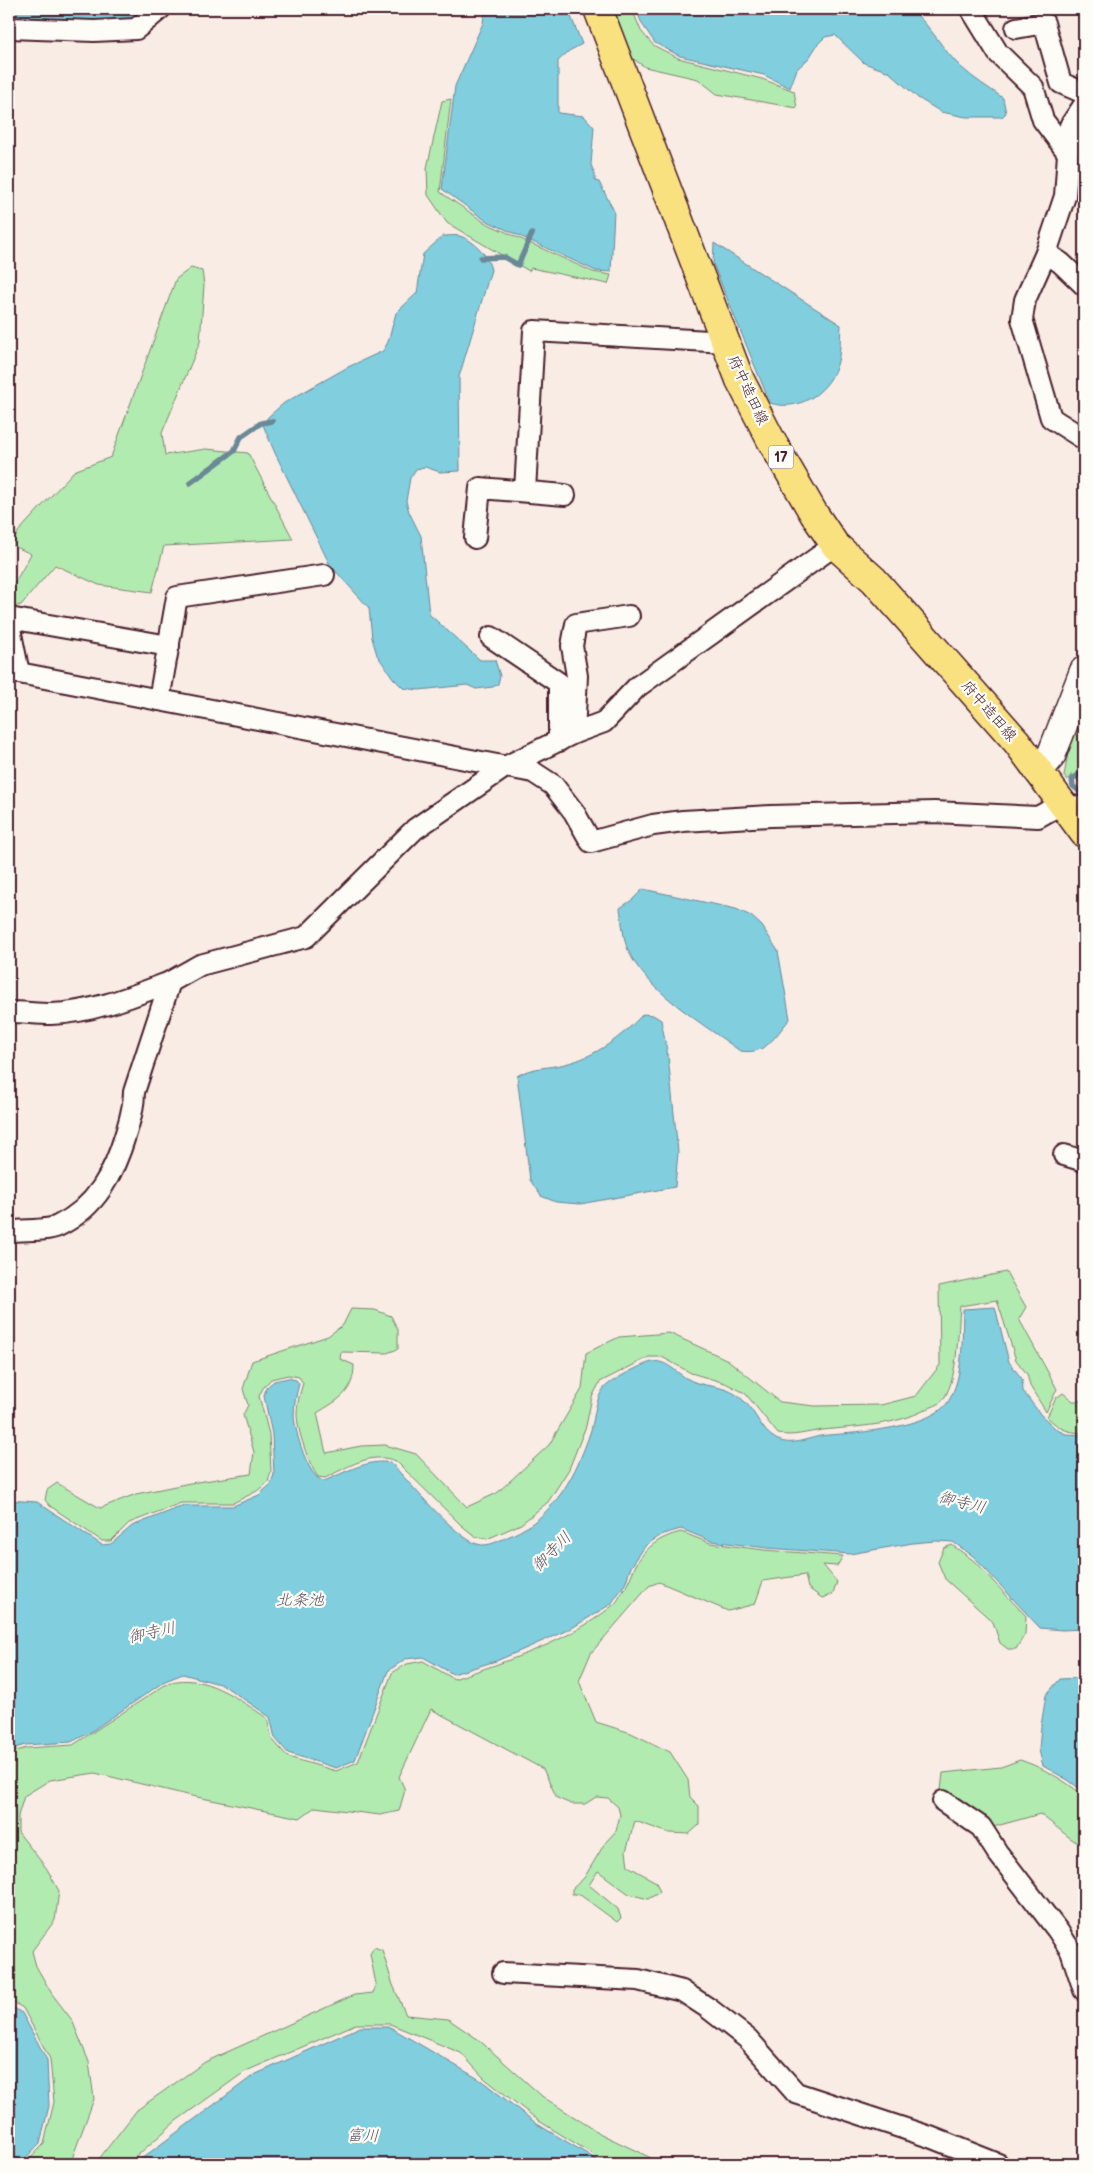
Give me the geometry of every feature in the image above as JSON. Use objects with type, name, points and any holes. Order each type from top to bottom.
[{"type":"main road","name":"府中造田線","points":[[598,9],[740,380],[771,440],[814,514],[835,545],[874,580],[1017,742],[1038,771],[1073,806],[1084,833]]},
{"type":"street","points":[[9,28],[94,31],[136,29],[160,9]]},
{"type":"street","points":[[971,9],[998,53],[1033,87],[1043,120],[1068,153]]},
{"type":"street","points":[[1016,28],[1044,23],[1061,82],[1084,93]]},
{"type":"street","points":[[1084,106],[1070,126],[1065,196],[1046,253],[1025,300],[1022,319],[1051,418],[1084,439]]},
{"type":"street","points":[[1046,253],[1062,264],[1084,285]]},
{"type":"street","points":[[525,491],[534,331],[726,342]]},
{"type":"street","points":[[475,538],[480,488],[565,495]]},
{"type":"street","points":[[9,1012],[52,1014],[86,1009],[138,994],[170,982],[200,965],[306,938],[415,829],[505,767],[566,737],[604,722],[637,687],[835,545]]},
{"type":"street","points":[[159,700],[177,596],[324,575]]},
{"type":"street","points":[[566,737],[576,676],[572,646],[576,624],[629,616]]},
{"type":"street","points":[[9,618],[168,646]]},
{"type":"street","points":[[9,624],[14,673],[533,772],[553,785],[574,812],[592,842],[653,825],[683,821],[771,816],[934,812],[1038,817],[1073,806]]},
{"type":"street","points":[[490,637],[559,683],[566,737]]},
{"type":"street","points":[[1038,771],[1050,756],[1084,671]]},
{"type":"street","points":[[9,1231],[56,1227],[86,1208],[108,1181],[119,1158],[134,1106],[134,1092],[170,982]]},
{"type":"street","points":[[1064,1155],[1084,1161]]},
{"type":"street","points":[[943,1801],[981,1827],[997,1852],[1058,1931],[1071,1951],[1084,1990]]},
{"type":"street","points":[[503,1973],[638,1980],[682,1991],[708,2008],[748,2039],[796,2093],[930,2138],[998,2164]]},
{"type":"green space","points":[[609,9],[632,9],[641,31],[653,45],[678,58],[762,79],[794,91],[797,108],[717,94],[698,79],[645,67],[628,55]]},
{"type":"green space","points":[[451,99],[440,192],[484,222],[593,272],[611,275],[608,284],[531,268],[529,271],[447,223],[428,195],[427,168],[442,101]]},
{"type":"green space","points":[[191,268],[202,271],[204,285],[200,342],[162,433],[165,455],[206,449],[248,453],[293,539],[164,546],[152,592],[99,585],[55,565],[21,605],[9,608],[9,593],[31,554],[12,545],[18,532],[74,471],[111,457],[176,279]]},
{"type":"green space","points":[[1084,707],[1084,787],[1072,774],[1067,780],[1064,776],[1069,747]]},
{"type":"green space","points":[[1006,1272],[1026,1307],[1019,1319],[1057,1389],[1046,1412],[1030,1386],[1027,1374],[1016,1360],[997,1300],[960,1306],[954,1370],[947,1394],[941,1402],[915,1415],[889,1422],[795,1435],[778,1434],[745,1393],[725,1383],[691,1373],[662,1357],[649,1357],[600,1382],[592,1397],[586,1426],[569,1469],[548,1502],[521,1524],[487,1539],[476,1537],[461,1525],[396,1461],[387,1458],[369,1459],[351,1465],[325,1478],[318,1477],[307,1456],[298,1421],[298,1406],[303,1383],[299,1377],[288,1375],[271,1379],[259,1396],[269,1434],[271,1471],[268,1482],[257,1491],[233,1503],[181,1503],[129,1523],[111,1541],[102,1541],[50,1506],[45,1500],[47,1490],[57,1483],[100,1508],[136,1494],[190,1483],[251,1474],[254,1452],[243,1415],[248,1405],[243,1389],[252,1361],[328,1336],[343,1325],[351,1309],[375,1310],[391,1316],[398,1330],[398,1349],[387,1353],[341,1352],[340,1359],[354,1365],[353,1375],[348,1389],[343,1395],[317,1413],[326,1453],[361,1446],[385,1445],[416,1454],[467,1507],[497,1493],[549,1445],[582,1389],[586,1353],[619,1337],[669,1333],[728,1360],[780,1402],[815,1406],[881,1405],[916,1396],[940,1365],[939,1286]]},
{"type":"green space","points":[[1063,1393],[1073,1401],[1084,1401],[1084,1433],[1064,1430],[1047,1417],[1056,1398]]},
{"type":"green space","points":[[681,1532],[710,1543],[764,1550],[843,1556],[837,1566],[823,1565],[837,1582],[833,1594],[822,1598],[808,1588],[805,1575],[763,1581],[755,1604],[728,1611],[659,1582],[649,1586],[591,1653],[579,1681],[596,1722],[631,1733],[670,1752],[688,1780],[690,1797],[699,1806],[699,1825],[689,1834],[669,1833],[635,1821],[626,1851],[628,1866],[656,1882],[660,1892],[648,1899],[629,1894],[598,1871],[589,1885],[618,1909],[621,1918],[617,1922],[579,1894],[572,1894],[572,1889],[584,1878],[605,1843],[616,1831],[620,1815],[618,1807],[608,1798],[596,1797],[585,1804],[571,1804],[557,1798],[543,1769],[431,1709],[399,1777],[405,1790],[399,1811],[380,1815],[315,1807],[300,1818],[192,1796],[95,1773],[50,1780],[24,1796],[18,1816],[18,1832],[47,1869],[59,1891],[55,1920],[32,1951],[36,1966],[52,1994],[72,2020],[89,2062],[94,2099],[70,2164],[25,2164],[44,2144],[54,2102],[50,2059],[23,2008],[9,2000],[9,1753],[27,1748],[73,1745],[168,1683],[195,1681],[220,1689],[267,1718],[272,1739],[288,1757],[336,1771],[358,1762],[392,1673],[407,1664],[423,1661],[454,1679],[557,1640],[595,1619],[614,1605],[627,1585],[639,1560],[648,1548],[666,1537]]},
{"type":"green space","points":[[952,1545],[973,1560],[1026,1616],[1025,1634],[1016,1649],[1008,1649],[1000,1643],[993,1622],[945,1579],[938,1562],[944,1548]]},
{"type":"green space","points":[[1020,1760],[1054,1775],[1084,1796],[1084,1847],[1040,1814],[993,1827],[975,1811],[941,1790],[943,1773],[1001,1767]]},
{"type":"green space","points":[[374,1947],[382,1950],[393,1985],[406,2015],[448,2019],[479,2040],[543,2097],[601,2134],[649,2157],[654,2164],[609,2164],[539,2121],[484,2078],[461,2053],[390,2024],[356,2024],[246,2071],[176,2121],[128,2164],[95,2164],[137,2110],[205,2062],[354,1995],[373,1993],[376,1984],[370,1954]]},
{"type":"water","points":[[9,9],[146,9],[135,19],[123,21],[9,20]]},
{"type":"water","points":[[485,9],[568,9],[582,44],[569,51],[558,61],[558,113],[584,116],[594,127],[591,165],[595,174],[595,181],[599,182],[614,211],[611,272],[596,271],[485,220],[442,189],[455,86],[483,23]]},
{"type":"water","points":[[636,9],[910,9],[924,22],[962,68],[1003,98],[1006,113],[1002,117],[966,117],[941,112],[918,98],[889,72],[864,63],[835,35],[825,37],[818,44],[809,58],[797,69],[790,88],[764,75],[680,56],[655,43],[642,24]]},
{"type":"water","points":[[443,236],[460,236],[471,241],[484,254],[491,270],[459,377],[460,471],[440,472],[425,467],[416,469],[410,478],[406,501],[409,512],[421,536],[429,614],[480,660],[495,660],[500,676],[498,684],[493,687],[476,689],[467,685],[419,690],[403,688],[393,678],[377,655],[372,638],[369,608],[330,565],[263,425],[268,417],[284,403],[348,367],[383,351],[388,342],[396,313],[417,293],[423,254]]},
{"type":"water","points":[[714,243],[841,325],[840,352],[836,368],[825,386],[810,399],[791,405],[770,403],[713,264]]},
{"type":"water","points":[[643,889],[736,909],[751,916],[762,926],[778,951],[790,1019],[769,1044],[749,1052],[740,1051],[677,1006],[647,979],[636,965],[628,950],[620,908]]},
{"type":"water","points":[[643,1014],[653,1015],[661,1020],[668,1056],[678,1152],[675,1187],[580,1204],[556,1202],[541,1196],[530,1180],[517,1076],[528,1071],[576,1061],[598,1051],[627,1030]]},
{"type":"water","name":"北条池","points":[[995,1307],[1009,1362],[1022,1379],[1023,1391],[1041,1415],[1057,1430],[1066,1434],[1084,1435],[1084,1629],[1040,1628],[973,1556],[953,1542],[913,1543],[850,1554],[767,1548],[711,1541],[681,1529],[663,1534],[646,1545],[631,1567],[625,1584],[611,1604],[572,1628],[496,1661],[453,1674],[423,1657],[405,1659],[388,1671],[355,1760],[336,1768],[288,1753],[275,1738],[270,1717],[223,1685],[183,1674],[165,1681],[89,1733],[71,1742],[25,1745],[9,1750],[9,1500],[37,1502],[102,1545],[111,1544],[132,1526],[183,1506],[233,1506],[259,1495],[271,1484],[274,1474],[272,1434],[264,1396],[266,1388],[274,1381],[288,1378],[296,1380],[299,1384],[294,1408],[295,1423],[303,1453],[318,1478],[324,1481],[365,1464],[391,1463],[432,1508],[457,1531],[477,1544],[486,1545],[499,1541],[527,1527],[541,1517],[552,1505],[562,1492],[579,1462],[591,1430],[597,1402],[602,1391],[620,1377],[647,1363],[662,1363],[695,1382],[730,1391],[737,1395],[748,1405],[766,1431],[771,1436],[782,1441],[795,1442],[821,1436],[874,1431],[926,1418],[939,1411],[948,1402],[960,1369],[963,1309]]},
{"type":"water","points":[[1079,1678],[1084,1681],[1084,1792],[1068,1780],[1043,1766],[1039,1750],[1046,1695],[1060,1679]]},
{"type":"water","points":[[9,2005],[22,2013],[47,2060],[49,2106],[40,2143],[20,2164],[9,2164]]},
{"type":"water","name":"富川","points":[[360,2027],[390,2027],[482,2081],[537,2124],[604,2164],[137,2164],[141,2159],[254,2075]]},
{"type":"waterway","points":[[1078,170],[1084,180]]},
{"type":"waterway","points":[[481,258],[504,257],[518,265],[532,234]]},
{"type":"waterway","points":[[190,483],[234,451],[241,437],[261,423],[272,421]]},
{"type":"waterway","points":[[1080,792],[1073,786],[1072,779],[1084,772]]},
{"type":"water label","name":"御寺川","points":[[962,1503]]},
{"type":"water label","name":"御寺川","points":[[552,1552]]},
{"type":"water label","name":"御寺川","points":[[152,1633]]}]
